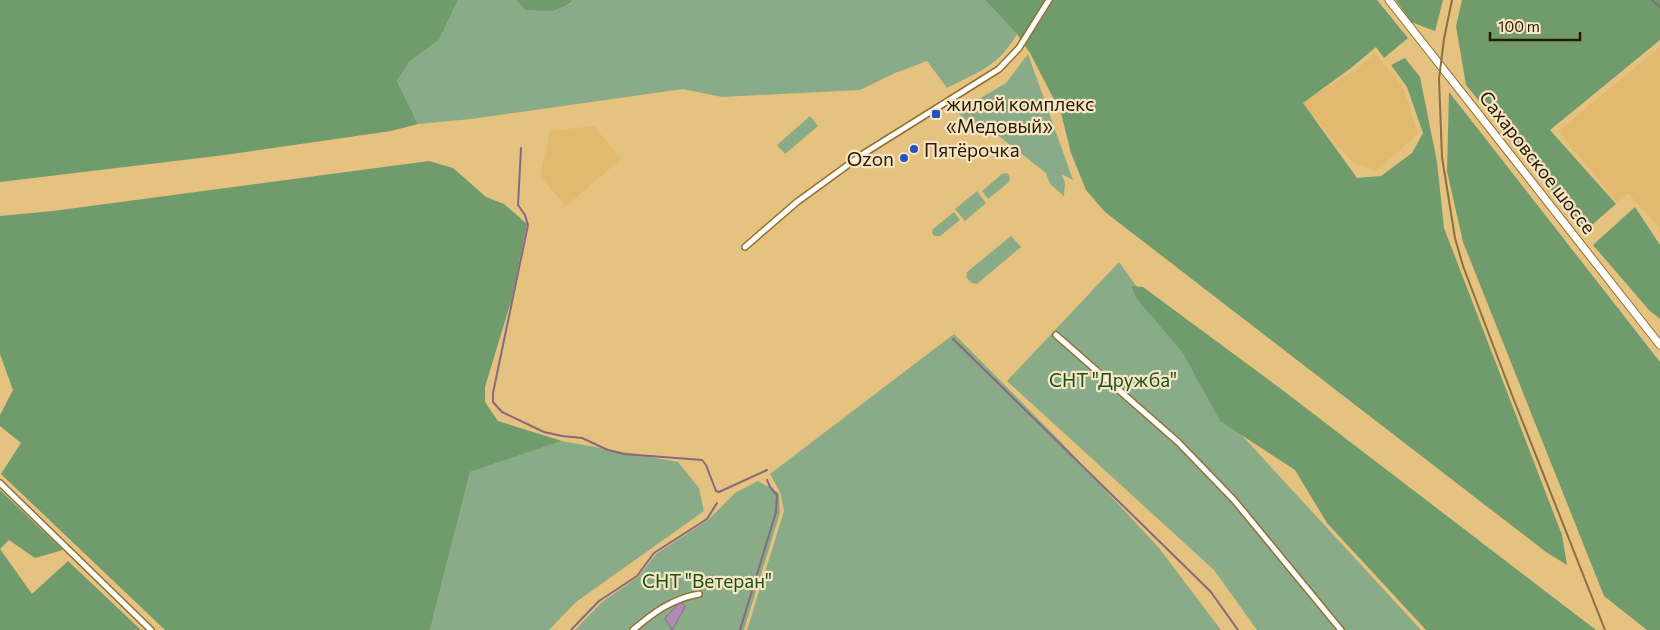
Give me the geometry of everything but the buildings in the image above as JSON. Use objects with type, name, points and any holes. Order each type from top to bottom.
[{"type":"main road","name":"Сахаровское шоссе","points":[[1389,0],[1660,345]]},
{"type":"street","points":[[744,248],[797,202],[839,170],[999,69],[1019,48],[1049,0]]},
{"type":"street","points":[[1056,335],[1178,442],[1216,480],[1341,630]]},
{"type":"street","points":[[0,483],[151,630]]},
{"type":"street","points":[[633,630],[647,618],[682,597],[700,594]]},
{"type":"shaded area","points":[[1660,47],[1660,228],[1628,193],[1617,202],[1558,131]]},
{"type":"shaded area","points":[[1374,53],[1403,87],[1418,134],[1376,171],[1352,162],[1302,103],[1357,69]]},
{"type":"shaded area","points":[[594,126],[621,159],[566,206],[540,176],[550,131]]},
{"type":"shaded area","points":[[681,601],[685,607],[672,630],[665,618]]},
{"type":"green space","points":[[0,0],[458,0],[439,40],[409,62],[397,81],[418,124],[391,131],[225,155],[0,182]]},
{"type":"green space","points":[[458,0],[516,0],[525,10],[571,4],[572,0],[985,0],[1017,34],[1003,54],[995,61],[947,88],[927,61],[895,73],[860,90],[722,97],[683,89],[471,119],[418,124],[397,81],[409,62],[439,40]]},
{"type":"green space","points":[[516,0],[572,0],[571,3],[553,11],[525,10]]},
{"type":"green space","points":[[985,0],[1377,0],[1408,38],[1384,58],[1376,47],[1303,103],[1357,178],[1381,176],[1412,153],[1423,133],[1407,87],[1391,65],[1405,58],[1420,77],[1437,162],[1444,228],[1562,535],[1567,565],[1546,552],[1105,212],[1086,190],[1071,153],[1061,113],[1030,53],[1017,34]]},
{"type":"green space","points":[[1396,0],[1443,0],[1435,31],[1411,22]]},
{"type":"green space","points":[[1462,0],[1660,0],[1660,40],[1550,130],[1616,204],[1585,231],[1466,85],[1456,26]]},
{"type":"green space","points":[[1028,54],[1073,180],[1061,174],[1065,182],[1064,196],[1050,184],[1046,173],[986,126],[974,127],[957,112],[1006,83]]},
{"type":"green space","points":[[1449,92],[1660,362],[1660,630],[1647,630],[1604,596],[1463,242],[1447,171]]},
{"type":"green space","points":[[810,116],[818,126],[785,154],[777,145]]},
{"type":"green space","points":[[429,161],[453,168],[486,197],[504,204],[527,224],[512,298],[485,387],[485,402],[498,421],[562,441],[470,472],[430,630],[165,630],[1,474],[21,443],[0,426],[0,415],[13,390],[0,354],[0,216],[53,211]]},
{"type":"green space","points":[[1007,173],[1010,177],[1009,182],[988,199],[982,191],[1002,174]]},
{"type":"green space","points":[[977,191],[986,203],[965,221],[955,209]]},
{"type":"green space","points":[[1635,207],[1660,245],[1660,319],[1649,310],[1593,245]]},
{"type":"green space","points":[[954,212],[960,220],[940,236],[934,236],[933,229]]},
{"type":"green space","points":[[1011,236],[1021,247],[977,284],[972,283],[966,277],[967,272]]},
{"type":"green space","name":"СНТ \"Дружба\"","points":[[1119,262],[1201,376],[1225,417],[1421,630],[1257,630],[1214,570],[1007,381]]},
{"type":"green space","points":[[1131,286],[1143,287],[1281,389],[1596,630],[1426,630],[1327,523],[1295,470],[1220,421],[1183,353],[1137,299]]},
{"type":"green space","points":[[954,334],[1060,441],[1159,548],[1221,630],[747,630],[784,511],[780,492],[770,474]]},
{"type":"green space","points":[[562,441],[678,462],[699,488],[704,511],[576,602],[549,630],[430,630],[470,472]]},
{"type":"green space","name":"СНТ \"Ветеран\"","points":[[758,481],[779,493],[780,513],[744,630],[575,630],[602,602],[638,577],[656,554],[708,520],[735,493]]},
{"type":"green space","points":[[0,490],[63,550],[35,558],[9,540],[0,549]]},
{"type":"green space","points":[[0,549],[32,594],[68,561],[141,630],[0,630]]},
{"type":"waterway","points":[[1652,0],[1660,7]]},
{"type":"waterway","points":[[521,148],[518,205],[525,215],[528,225],[493,393],[493,402],[502,412],[544,432],[582,438],[608,450],[624,454],[702,460],[706,465],[716,491],[719,492],[767,470]]},
{"type":"waterway","points":[[953,339],[1211,592],[1238,630]]},
{"type":"waterway","points":[[740,630],[776,512],[777,495],[767,480]]},
{"type":"waterway","points":[[571,630],[599,601],[637,576],[654,553],[707,519],[717,503]]},
{"type":"railway","points":[[1452,0],[1444,39],[1439,79],[1442,157],[1455,238],[1463,266],[1512,395],[1605,630]]},
{"type":"place","name":"жилой комплекс «Медовый»","points":[[936,114]]},
{"type":"place","name":"Пятёрочка","points":[[914,149]]},
{"type":"place","name":"Ozon","points":[[904,158]]}]
